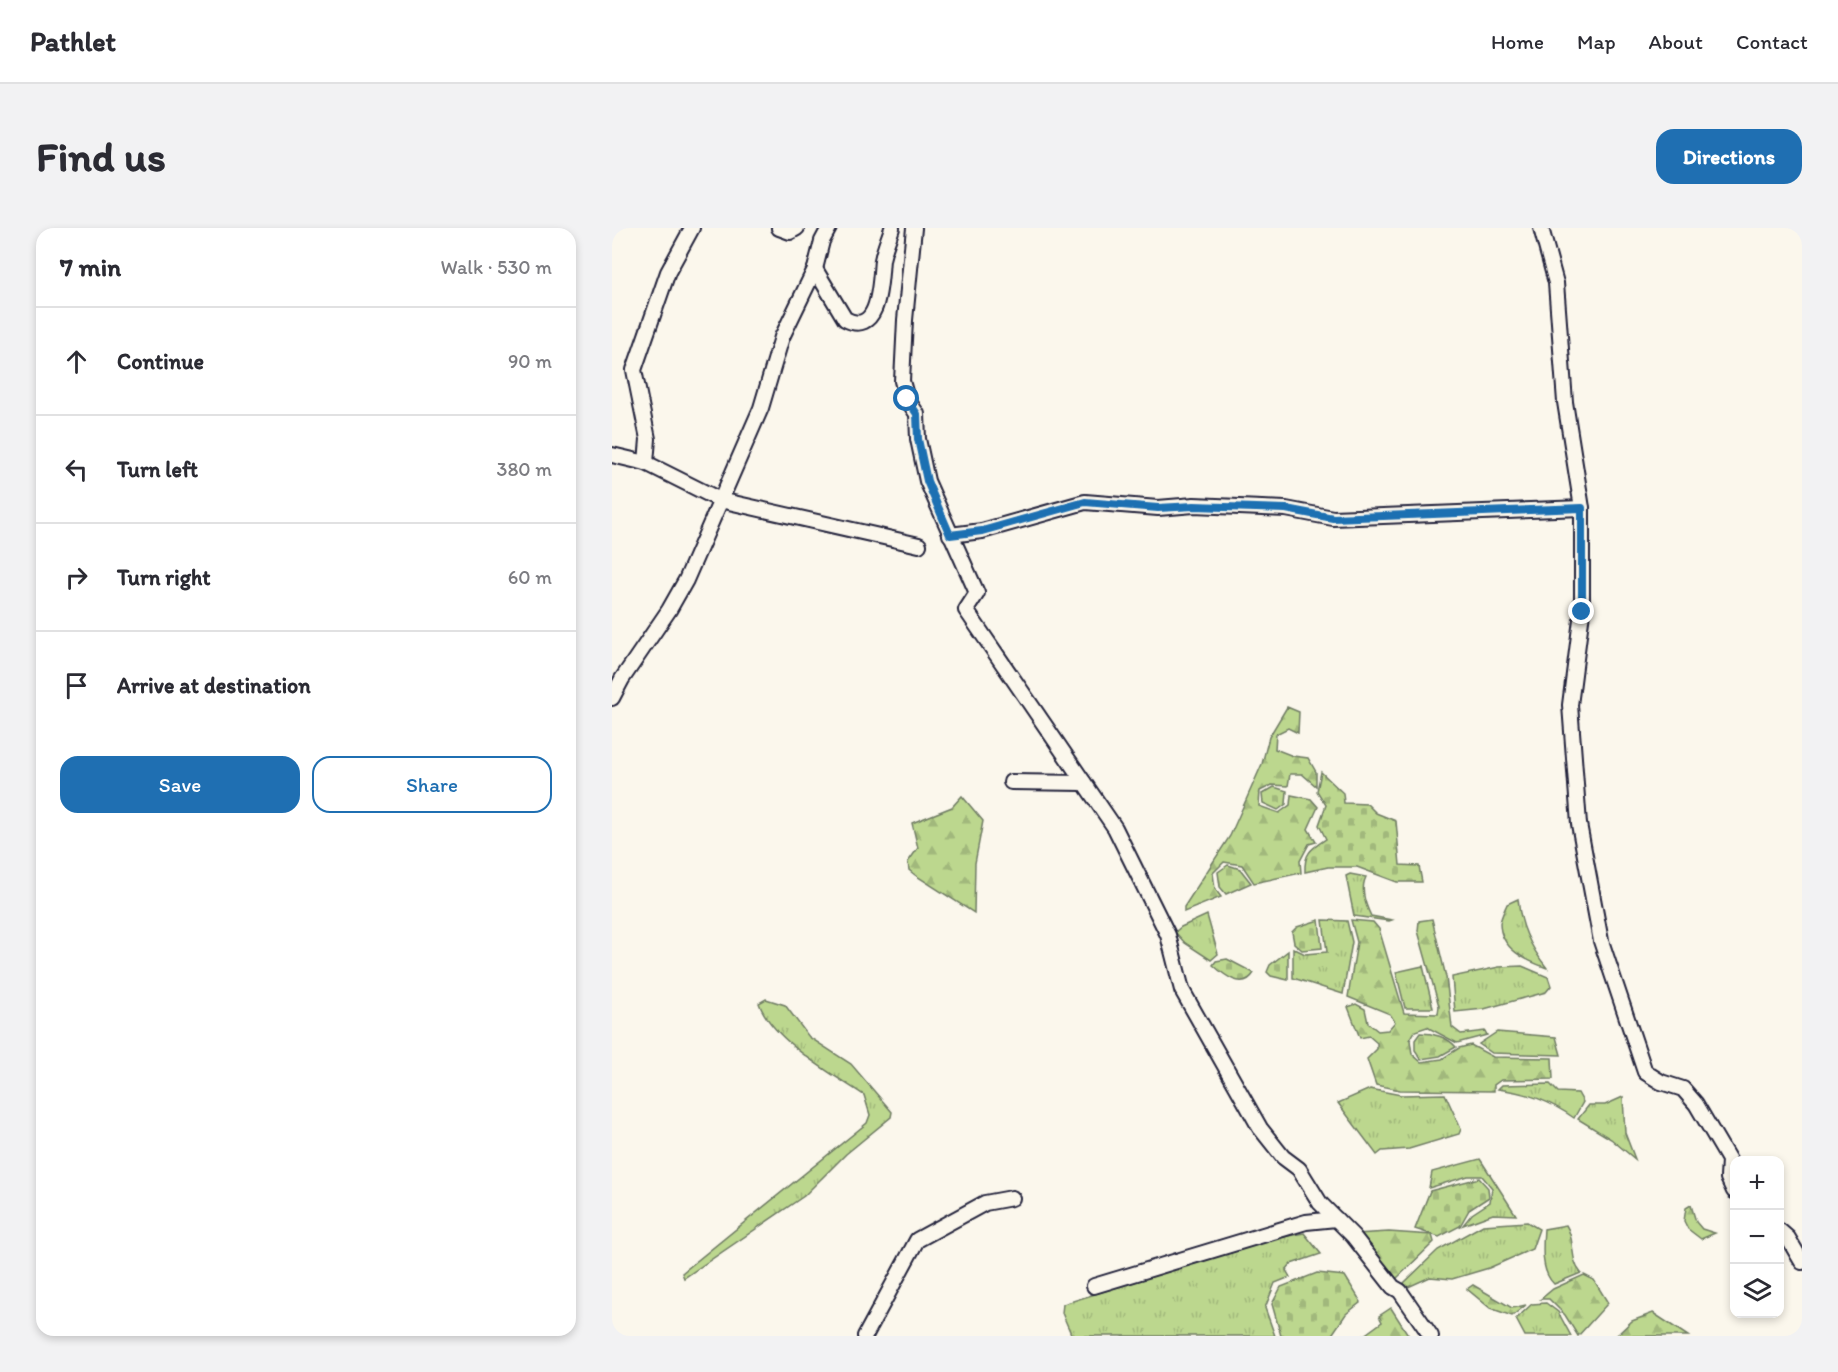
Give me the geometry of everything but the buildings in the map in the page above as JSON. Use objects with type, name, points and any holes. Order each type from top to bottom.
[{"type":"street","points":[[646,463],[648,439],[634,370],[668,272],[692,228]]},
{"type":"street","points":[[779,228],[790,232],[796,228]]},
{"type":"street","points":[[612,698],[686,580],[761,408],[782,337],[815,269],[825,234],[812,228]]},
{"type":"street","points":[[815,269],[845,319],[851,322],[864,320],[875,311],[882,283],[882,259],[892,228]]},
{"type":"street","points":[[914,228],[904,320],[902,381],[907,399],[917,414],[918,439],[927,481],[977,593],[966,610],[1115,828],[1168,934],[1182,990],[1260,1128],[1284,1157],[1299,1169],[1320,1203],[1393,1287],[1400,1291],[1431,1336]]},
{"type":"street","points":[[1541,228],[1556,283],[1565,402],[1582,508],[1582,612],[1570,705],[1579,824],[1601,941],[1645,1072],[1661,1082],[1683,1089],[1696,1104],[1729,1160],[1728,1178],[1730,1182]]},
{"type":"street","points":[[612,455],[646,463],[720,500],[918,545]]},
{"type":"street","points":[[950,535],[982,531],[1085,502],[1158,508],[1194,506],[1286,509],[1333,518],[1582,508]]},
{"type":"street","points":[[1011,782],[1084,783]]},
{"type":"street","points":[[865,1336],[917,1240],[985,1203],[1012,1198]]},
{"type":"street","points":[[1094,1286],[1306,1222],[1336,1219]]},
{"type":"street","points":[[1784,1235],[1802,1262]]},
{"type":"green space","points":[[1287,707],[1299,712],[1298,733],[1288,728],[1276,734],[1275,749],[1293,756],[1308,758],[1316,772],[1316,786],[1302,774],[1290,774],[1288,786],[1272,785],[1260,791],[1259,806],[1279,813],[1290,805],[1291,795],[1311,799],[1318,807],[1308,829],[1316,842],[1309,844],[1300,861],[1301,873],[1254,883],[1242,865],[1224,862],[1213,873],[1215,889],[1221,897],[1184,912],[1184,907],[1230,836],[1262,764],[1269,737]]},
{"type":"green space","points":[[1321,772],[1343,793],[1344,803],[1367,804],[1376,813],[1396,821],[1400,865],[1419,866],[1422,882],[1397,882],[1357,867],[1328,867],[1305,872],[1307,856],[1326,839],[1319,825],[1326,805],[1317,791]]},
{"type":"green space","points":[[1274,787],[1287,791],[1286,804],[1278,810],[1263,803],[1262,794]]},
{"type":"green space","points":[[962,796],[983,821],[975,863],[974,913],[915,875],[909,870],[908,862],[918,848],[912,823],[952,807]]},
{"type":"green space","points":[[1228,865],[1240,869],[1251,883],[1226,894],[1220,887],[1218,872]]},
{"type":"green space","points":[[1350,874],[1366,877],[1363,886],[1364,896],[1371,916],[1392,920],[1354,916],[1346,876]]},
{"type":"green space","points":[[1518,899],[1527,936],[1547,968],[1516,953],[1501,932],[1500,923],[1507,904]]},
{"type":"green space","points":[[1207,915],[1218,954],[1211,960],[1185,943],[1175,932]]},
{"type":"green space","points":[[1432,919],[1446,977],[1452,1027],[1461,1034],[1485,1031],[1487,1035],[1457,1043],[1427,1027],[1415,1031],[1410,1040],[1412,1054],[1421,1062],[1442,1059],[1459,1048],[1471,1045],[1493,1057],[1552,1058],[1553,1079],[1501,1080],[1494,1085],[1494,1091],[1400,1090],[1376,1085],[1367,1059],[1377,1049],[1377,1043],[1369,1036],[1360,1038],[1348,1007],[1356,1004],[1365,1009],[1368,1023],[1378,1031],[1388,1030],[1395,1022],[1390,1014],[1348,997],[1357,942],[1351,920],[1373,922],[1379,929],[1404,1013],[1438,1014],[1439,1006],[1418,931],[1419,921]]},
{"type":"green space","points":[[1319,920],[1322,948],[1302,950],[1294,943],[1292,932],[1297,927]]},
{"type":"green space","points":[[1323,920],[1347,921],[1352,942],[1343,994],[1293,978],[1293,948],[1305,954],[1327,952]]},
{"type":"green space","points":[[1288,951],[1288,980],[1271,976],[1267,972],[1270,965]]},
{"type":"green space","points":[[1227,959],[1254,973],[1244,981],[1228,977],[1213,965],[1216,961]]},
{"type":"green space","points":[[1423,966],[1433,1008],[1405,1008],[1396,972]]},
{"type":"green space","points":[[1522,966],[1548,977],[1551,986],[1546,992],[1484,1009],[1455,1012],[1452,977],[1499,967]]},
{"type":"green space","points":[[766,999],[785,1005],[809,1037],[851,1064],[892,1112],[891,1117],[846,1154],[804,1196],[684,1278],[682,1273],[867,1123],[870,1115],[864,1095],[804,1055],[776,1030],[759,1003]]},
{"type":"green space","points":[[1497,1032],[1556,1037],[1561,1055],[1492,1053],[1479,1044]]},
{"type":"green space","points":[[1420,1033],[1440,1036],[1456,1047],[1440,1056],[1421,1059],[1415,1050],[1415,1040]]},
{"type":"green space","points":[[1550,1084],[1558,1092],[1578,1093],[1583,1102],[1574,1118],[1538,1099],[1498,1089],[1502,1085]]},
{"type":"green space","points":[[1370,1089],[1401,1095],[1445,1094],[1461,1129],[1459,1134],[1409,1149],[1382,1151],[1377,1155],[1338,1103]]},
{"type":"green space","points":[[1623,1097],[1625,1133],[1635,1159],[1611,1139],[1578,1119],[1589,1105],[1605,1105]]},
{"type":"green space","points":[[1480,1159],[1516,1215],[1493,1214],[1463,1225],[1472,1214],[1490,1202],[1492,1188],[1482,1176],[1468,1176],[1429,1188],[1432,1172]]},
{"type":"green space","points":[[1479,1178],[1488,1188],[1489,1197],[1469,1210],[1460,1226],[1439,1237],[1415,1229],[1430,1191]]},
{"type":"green space","points":[[1691,1205],[1696,1222],[1702,1229],[1715,1233],[1701,1239],[1688,1229],[1684,1221],[1686,1208]]},
{"type":"green space","points":[[1527,1222],[1539,1229],[1532,1249],[1489,1268],[1452,1279],[1430,1277],[1406,1288],[1404,1283],[1438,1250],[1483,1225]]},
{"type":"green space","points":[[1566,1225],[1571,1237],[1575,1262],[1581,1273],[1554,1284],[1544,1265],[1544,1229]]},
{"type":"green space","points":[[1389,1232],[1432,1235],[1434,1242],[1394,1281],[1356,1234]]},
{"type":"green space","points":[[1304,1233],[1321,1254],[1291,1264],[1286,1270],[1290,1277],[1275,1283],[1265,1308],[1275,1336],[1072,1336],[1062,1313],[1063,1304],[1272,1239]]},
{"type":"green space","points":[[1317,1273],[1345,1276],[1361,1302],[1346,1314],[1331,1336],[1281,1336],[1272,1304],[1281,1287]]},
{"type":"green space","points":[[1584,1275],[1594,1280],[1608,1303],[1578,1336],[1565,1315],[1549,1299],[1541,1299],[1553,1289]]},
{"type":"green space","points":[[1473,1285],[1512,1308],[1526,1305],[1512,1316],[1490,1308],[1467,1289]]},
{"type":"green space","points":[[1546,1303],[1558,1312],[1571,1336],[1525,1336],[1516,1319],[1532,1304]]},
{"type":"green space","points":[[1391,1308],[1409,1336],[1363,1336],[1382,1322],[1379,1316]]},
{"type":"green space","points":[[1653,1313],[1688,1336],[1616,1336],[1632,1321]]},
{"type":"route","points":[[907,399],[917,414],[918,439],[927,481],[950,535],[982,531],[1085,502],[1158,508],[1194,506],[1286,509],[1333,518],[1582,508],[1582,612]]}]
